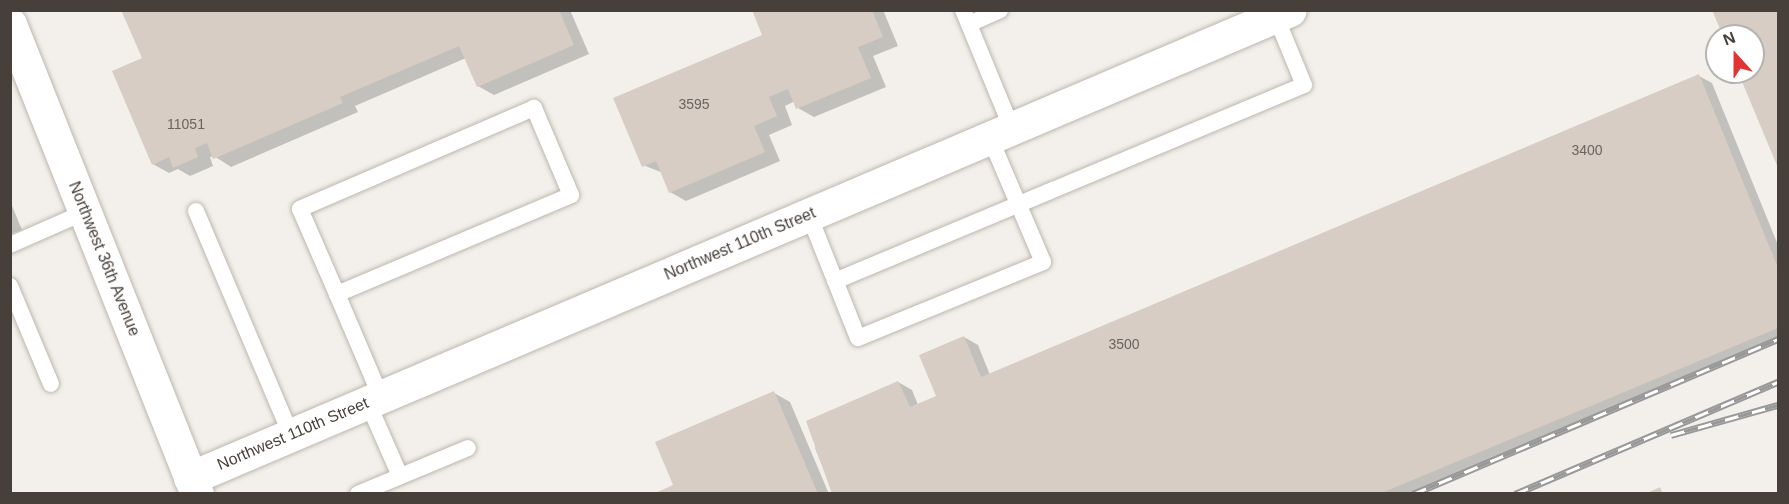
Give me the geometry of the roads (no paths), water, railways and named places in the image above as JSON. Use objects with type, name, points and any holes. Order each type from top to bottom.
[{"type":"street","name":"Northwest 110th Street","points":[[194,486],[291,435],[1283,14]]},
{"type":"street","name":"Northwest 36th Avenue","points":[[10,24],[194,486]]},
{"type":"lane","points":[[809,215],[858,338],[1043,262],[1017,204],[1001,133],[966,17],[1000,10]]},
{"type":"lane","points":[[835,281],[1304,85],[1283,14]]},
{"type":"lane","points":[[337,294],[571,195],[534,108],[300,208],[337,294],[400,476]]},
{"type":"lane","points":[[196,211],[291,435]]},
{"type":"lane","points":[[10,245],[85,212]]},
{"type":"lane","points":[[10,286],[51,384]]},
{"type":"lane","points":[[358,494],[378,490],[400,476],[468,448]]},
{"type":"railway","points":[[1413,494],[1778,339]]},
{"type":"railway","points":[[1515,494],[1778,382]]},
{"type":"railway","points":[[1671,435],[1778,405]]}]
